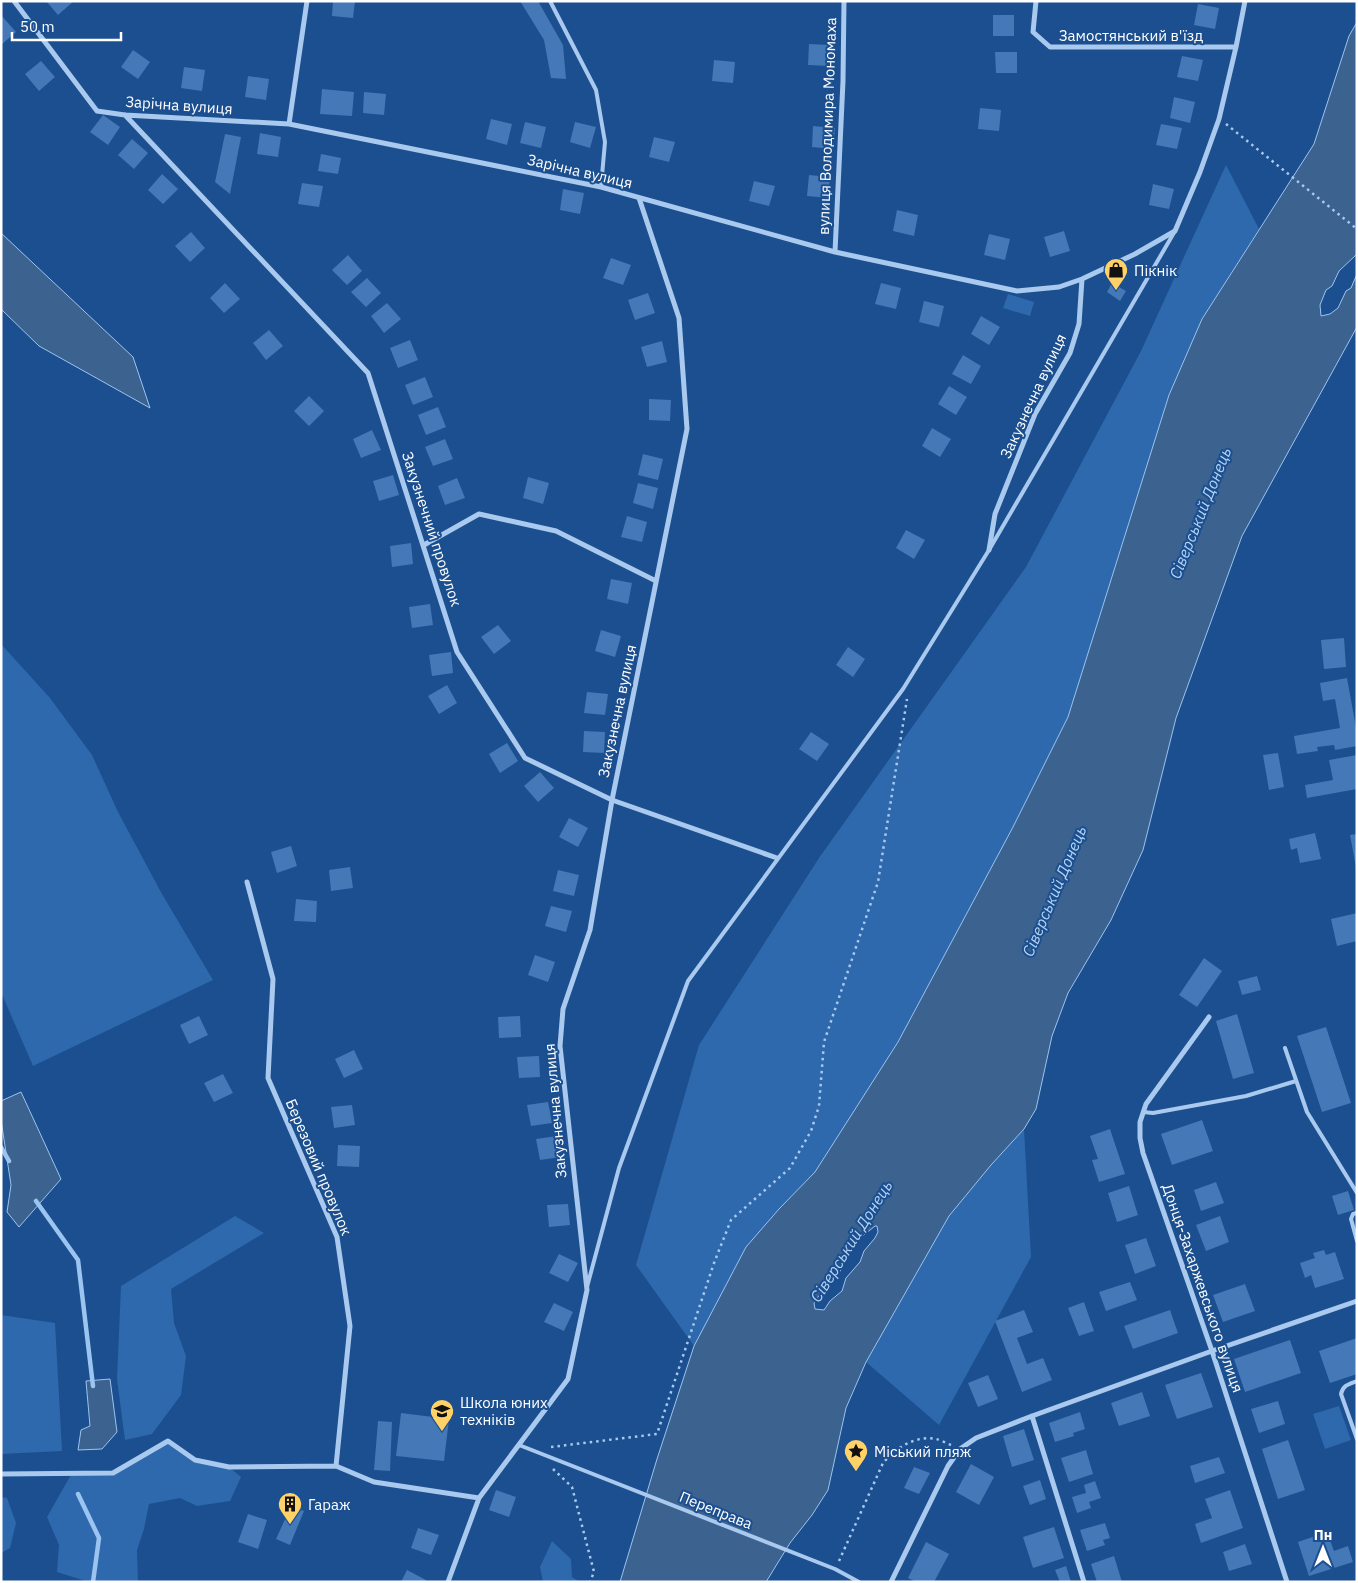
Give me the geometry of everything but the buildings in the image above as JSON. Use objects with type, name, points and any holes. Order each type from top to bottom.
[{"type":"street","name":"Зарічна вулиця","points":[[14,1],[97,111],[125,115],[289,124],[601,187],[835,252],[1017,291],[1059,286],[1082,279],[1135,254],[1175,231]]},
{"type":"street","points":[[289,124],[308,1]]},
{"type":"street","name":"вулиця Володимира Мономаха","points":[[835,252],[844,1]]},
{"type":"street","name":"Замостянський в'їзд","points":[[1036,1],[1033,32],[1050,47],[1236,47]]},
{"type":"street","points":[[1175,231],[1200,172],[1219,119],[1245,1]]},
{"type":"street","name":"Закузнечний провулок","points":[[125,115],[368,373],[458,652],[525,758],[612,800],[777,858]]},
{"type":"street","name":"Закузнечна вулиця","points":[[448,1582],[479,1498],[568,1379],[587,1290],[560,1046],[564,1009],[590,930],[612,800],[687,428],[679,318],[639,198]]},
{"type":"street","name":"Закузнечна вулиця","points":[[989,550],[994,514],[1035,414],[1070,353],[1079,324],[1082,279]]},
{"type":"street","points":[[424,545],[479,514],[556,531],[656,581]]},
{"type":"street","name":"Березовий провулок","points":[[247,882],[273,979],[268,1078],[337,1237],[350,1326],[336,1466]]},
{"type":"street","name":"Донця-Захаржевського вулиця","points":[[1209,1018],[1146,1104],[1140,1122],[1140,1138],[1143,1153],[1212,1351],[1288,1582]]},
{"type":"street","points":[[892,1582],[948,1466],[960,1449],[976,1438],[1032,1416],[1357,1300]]},
{"type":"street","points":[[1032,1416],[1084,1582]]},
{"type":"street","points":[[1,1474],[113,1473],[168,1441],[194,1460],[229,1467],[336,1466],[374,1482],[479,1498]]},
{"type":"lane","points":[[550,1],[596,90],[605,142],[601,187]]},
{"type":"lane","points":[[587,1290],[619,1168],[688,981],[903,689],[989,550],[1175,231]]},
{"type":"lane","points":[[1285,1048],[1311,1120],[1357,1193]]},
{"type":"lane","points":[[1143,1112],[1154,1113],[1246,1096],[1296,1081]]},
{"type":"lane","points":[[1357,1213],[1353,1214],[1351,1219],[1357,1241]]},
{"type":"lane","points":[[1357,1381],[1346,1384],[1341,1394],[1357,1439]]},
{"type":"lane","name":"Переправа","points":[[519,1445],[835,1569],[859,1582]]},
{"type":"path","points":[[1219,119],[1357,229]]},
{"type":"path","points":[[551,1447],[657,1434],[714,1263],[731,1220],[790,1168],[811,1130],[819,1106],[824,1042],[878,882],[907,696],[903,689]]},
{"type":"path","points":[[835,1569],[883,1463],[892,1452],[905,1444],[921,1439],[935,1439],[960,1449]]},
{"type":"path","points":[[552,1468],[572,1487],[594,1572],[590,1582]]},
{"type":"shaded area","points":[[1226,165],[1259,229],[1202,319],[1169,395],[1068,717],[1013,827],[898,1042],[815,1172],[746,1247],[694,1346],[636,1265],[699,1045],[819,858],[1026,567],[1141,351]]},
{"type":"shaded area","points":[[1008,294],[1034,302],[1030,316],[1003,308]]},
{"type":"shaded area","points":[[1,644],[50,698],[92,755],[118,812],[162,894],[213,980],[33,1066],[1,992]]},
{"type":"shaded area","points":[[1024,1129],[1031,1257],[939,1425],[866,1362],[949,1216]]},
{"type":"shaded area","points":[[235,1216],[264,1233],[171,1289],[174,1323],[186,1356],[181,1395],[152,1434],[125,1440],[117,1379],[121,1286]]},
{"type":"shaded area","points":[[1,1315],[55,1323],[62,1451],[1,1454]]},
{"type":"shaded area","points":[[1339,1406],[1351,1440],[1325,1449],[1313,1414]]},
{"type":"shaded area","points":[[168,1441],[195,1460],[229,1467],[241,1477],[230,1501],[197,1506],[180,1498],[149,1504],[137,1550],[138,1582],[89,1582],[57,1572],[59,1545],[47,1517],[72,1473],[113,1473]]},
{"type":"shaded area","points":[[1,1497],[7,1498],[16,1523],[10,1548],[1,1553]]},
{"type":"shaded area","points":[[552,1541],[571,1559],[572,1577],[580,1582],[543,1582],[540,1567]]},
{"type":"water","name":"Сіверський Донець","points":[[1357,22],[1357,254],[1339,271],[1332,286],[1326,290],[1320,305],[1321,316],[1330,314],[1338,308],[1346,291],[1351,288],[1357,274],[1357,327],[1242,536],[1176,718],[1143,850],[1111,920],[1068,993],[1052,1036],[1036,1109],[1024,1129],[949,1216],[866,1362],[846,1408],[828,1490],[812,1515],[790,1543],[766,1582],[620,1582],[694,1346],[746,1247],[815,1172],[898,1042],[1013,827],[1068,717],[1169,395],[1202,319],[1314,144],[1349,36]],"holes":[[[877,1226],[878,1232],[875,1238],[864,1251],[860,1262],[846,1278],[842,1291],[830,1301],[824,1310],[815,1309],[814,1303],[838,1275],[854,1243]]]},
{"type":"water","points":[[1,233],[133,357],[150,408],[39,346],[1,309]]},
{"type":"water","points":[[21,1092],[61,1179],[19,1227],[7,1212],[11,1185],[1,1120],[1,1101]]},
{"type":"water","points":[[110,1379],[117,1432],[102,1449],[78,1450],[81,1430],[90,1426],[86,1381]]},
{"type":"waterway","points":[[1,1147],[9,1161]]},
{"type":"waterway","points":[[36,1201],[78,1260],[93,1386]]},
{"type":"waterway","points":[[78,1494],[99,1538],[93,1582]]},
{"type":"place","name":"Пікнік","points":[[1116,291]]},
{"type":"place","name":"Школа юних техніків","points":[[442,1432]]},
{"type":"place","name":"Міський пляж","points":[[856,1472]]},
{"type":"place","name":"Гараж","points":[[290,1525]]}]
